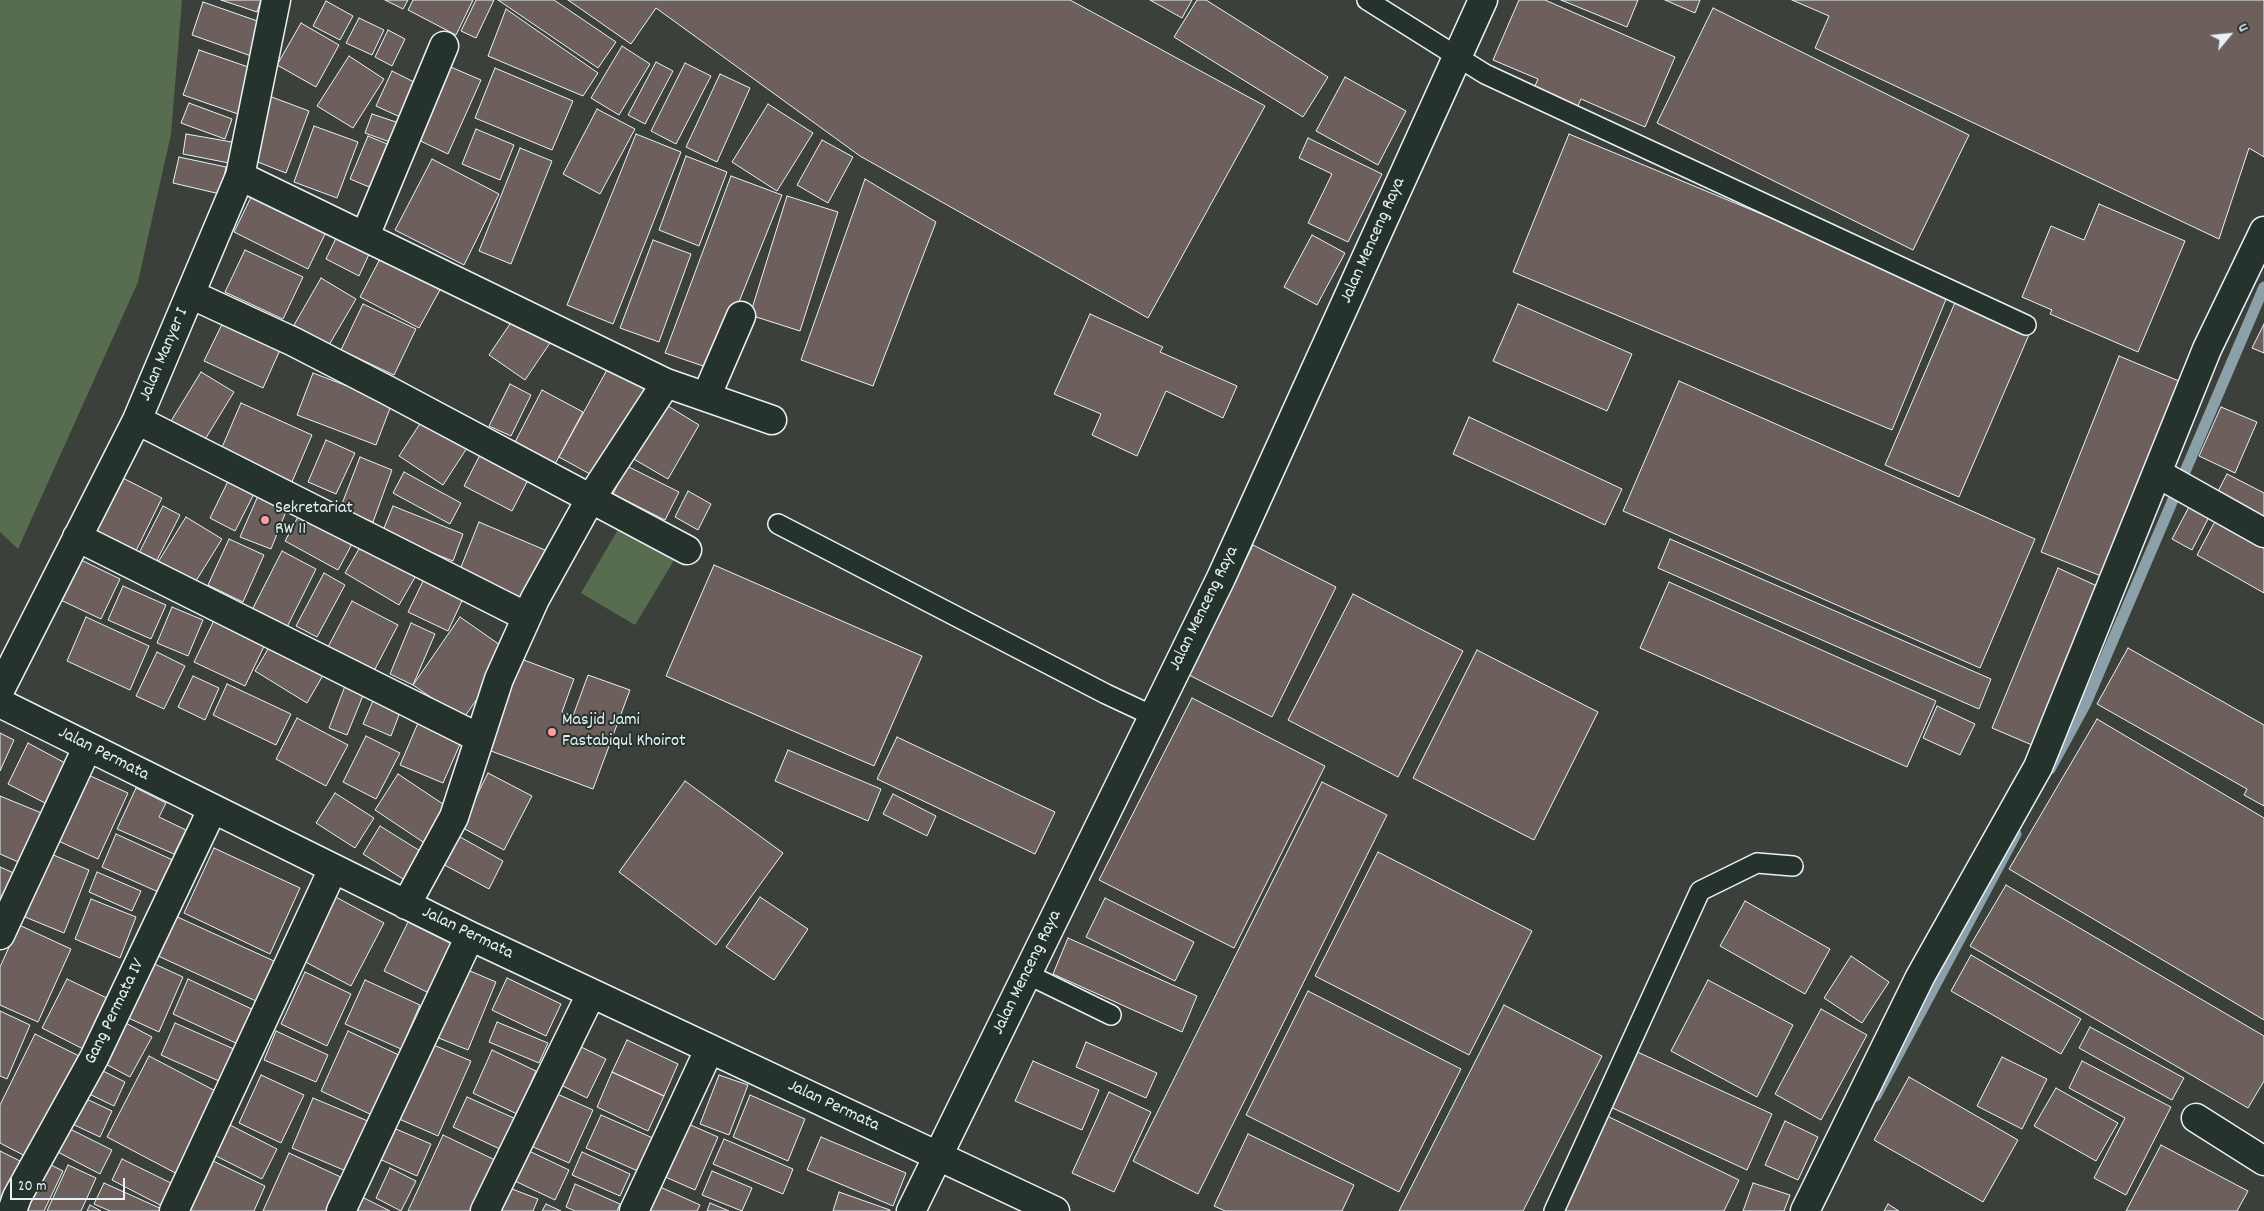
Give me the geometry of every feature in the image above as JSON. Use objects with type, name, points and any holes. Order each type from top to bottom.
[{"type":"street","name":"Jalan Manyer I","points":[[0,690],[137,420],[240,176],[276,0]]},
{"type":"street","name":"Jalan Menceng Raya","points":[[911,1211],[1221,578],[1484,0]]},
{"type":"street","points":[[365,236],[444,46]]},
{"type":"street","points":[[240,176],[666,383],[772,420]]},
{"type":"street","points":[[1804,1211],[1920,977],[2038,767],[2171,481],[2207,349],[2264,232]]},
{"type":"street","points":[[190,294],[303,347],[687,550]]},
{"type":"street","points":[[706,397],[741,316]]},
{"type":"street","points":[[406,905],[454,817],[499,679],[528,617],[591,498],[666,383]]},
{"type":"street","points":[[137,420],[528,617]]},
{"type":"street","points":[[2171,481],[2264,533]]},
{"type":"street","points":[[77,537],[479,738]]},
{"type":"street","name":"Jalan Permata","points":[[0,703],[212,810],[470,936],[1055,1211]]},
{"type":"street","points":[[0,935],[87,748]]},
{"type":"street","name":"Gang Permata IV","points":[[12,1211],[17,1197],[94,1058],[212,810]]},
{"type":"street","points":[[174,1211],[332,869]]},
{"type":"street","points":[[341,1211],[470,936]]},
{"type":"street","points":[[486,1211],[591,994]]},
{"type":"street","points":[[634,1211],[709,1050]]},
{"type":"street","points":[[2196,1118],[2264,1161]]},
{"type":"lane","points":[[1367,0],[1486,74],[2026,325]]},
{"type":"lane","points":[[778,524],[1106,694],[1153,716]]},
{"type":"lane","points":[[1554,1211],[1700,891],[1757,862],[1793,866]]},
{"type":"lane","points":[[1027,974],[1111,1015]]},
{"type":"green space","points":[[0,0],[182,0],[171,134],[138,282],[18,549],[0,532]]},
{"type":"green space","points":[[624,519],[679,552],[635,625],[581,593]]},
{"type":"building","points":[[221,0],[261,0],[257,12]]},
{"type":"building","points":[[385,0],[408,0],[403,9]]},
{"type":"building","points":[[413,0],[473,0],[456,35],[408,10]]},
{"type":"building","points":[[476,0],[494,0],[476,38],[461,31]]},
{"type":"building","points":[[498,0],[554,0],[616,42],[598,68]]},
{"type":"building","points":[[568,0],[1070,0],[1265,106],[1148,318],[860,156],[656,8],[631,44]]},
{"type":"building","points":[[1150,0],[1192,0],[1182,18]]},
{"type":"building","points":[[1197,0],[1206,0],[1328,77],[1303,117],[1174,37]]},
{"type":"building","points":[[1519,0],[1545,0],[1675,57],[1645,127],[1581,99],[1574,114],[1531,95],[1538,79],[1493,60]]},
{"type":"building","points":[[1561,0],[1638,0],[1627,27]]},
{"type":"building","points":[[1665,0],[1700,0],[1695,13]]},
{"type":"building","points":[[1792,0],[2264,0],[2264,157],[2249,148],[2219,239],[1815,48],[1829,16]]},
{"type":"building","points":[[326,1],[353,16],[340,40],[313,26]]},
{"type":"building","points":[[203,2],[266,24],[254,57],[192,35]]},
{"type":"building","points":[[1713,8],[1969,135],[1913,250],[1657,123]]},
{"type":"building","points":[[506,9],[598,73],[583,96],[488,56]]},
{"type":"building","points":[[359,18],[384,30],[372,55],[346,43]]},
{"type":"building","points":[[301,23],[339,45],[316,87],[277,65]]},
{"type":"building","points":[[388,30],[405,39],[392,66],[375,57]]},
{"type":"building","points":[[622,46],[650,64],[619,115],[591,98]]},
{"type":"building","points":[[199,50],[254,69],[238,114],[183,95]]},
{"type":"building","points":[[349,56],[384,79],[353,128],[317,106]]},
{"type":"building","points":[[656,62],[673,71],[645,124],[628,115]]},
{"type":"building","points":[[685,63],[711,76],[676,144],[651,131]]},
{"type":"building","points":[[446,65],[481,80],[448,154],[414,138]]},
{"type":"building","points":[[495,68],[573,101],[552,150],[475,118]]},
{"type":"building","points":[[392,71],[416,83],[400,117],[376,106]]},
{"type":"building","points":[[720,74],[750,88],[717,162],[686,147]]},
{"type":"building","points":[[1345,77],[1406,111],[1378,165],[1316,131]]},
{"type":"building","points":[[269,96],[309,111],[286,173],[245,157]]},
{"type":"building","points":[[189,103],[232,119],[225,139],[181,123]]},
{"type":"building","points":[[768,104],[813,133],[777,191],[732,162]]},
{"type":"building","points":[[597,109],[635,129],[600,194],[563,174]]},
{"type":"building","points":[[372,114],[408,126],[401,146],[365,133]]},
{"type":"building","points":[[314,126],[358,142],[337,198],[294,182]]},
{"type":"building","points":[[476,129],[514,145],[500,180],[462,164]]},
{"type":"building","points":[[186,134],[232,142],[229,163],[183,154]]},
{"type":"building","points":[[636,134],[681,152],[613,324],[567,305]]},
{"type":"building","points":[[1569,134],[1949,292],[1892,430],[1513,272]]},
{"type":"building","points":[[368,136],[392,146],[374,189],[350,179]]},
{"type":"building","points":[[1308,138],[1382,174],[1348,242],[1308,223],[1332,174],[1299,158]]},
{"type":"building","points":[[822,140],[853,157],[828,203],[797,185]]},
{"type":"building","points":[[520,148],[552,161],[511,264],[479,251]]},
{"type":"building","points":[[686,156],[727,172],[699,246],[659,230]]},
{"type":"building","points":[[179,157],[226,167],[220,194],[173,183]]},
{"type":"building","points":[[432,159],[499,194],[464,265],[395,230]]},
{"type":"building","points":[[731,176],[782,195],[712,369],[665,353]]},
{"type":"building","points":[[865,179],[936,222],[873,386],[801,360]]},
{"type":"building","points":[[254,191],[328,228],[308,269],[234,232]]},
{"type":"building","points":[[787,196],[838,212],[800,331],[750,315]]},
{"type":"building","points":[[2099,204],[2185,241],[2138,352],[2050,314],[2052,310],[2022,297],[2051,226],[2084,240]]},
{"type":"building","points":[[338,234],[371,250],[359,276],[326,259]]},
{"type":"building","points":[[1312,235],[1345,253],[1317,305],[1284,287]]},
{"type":"building","points":[[653,240],[691,254],[659,342],[620,328]]},
{"type":"building","points":[[245,250],[303,277],[283,319],[225,292]]},
{"type":"building","points":[[381,257],[441,288],[419,328],[360,297]]},
{"type":"building","points":[[321,278],[356,299],[329,345],[294,325]]},
{"type":"building","points":[[1957,298],[2031,330],[1959,497],[1885,465]]},
{"type":"building","points":[[363,304],[416,329],[394,375],[341,350]]},
{"type":"building","points":[[1518,304],[1632,354],[1607,411],[1493,361]]},
{"type":"building","points":[[227,314],[284,341],[263,388],[204,361]]},
{"type":"building","points":[[1090,314],[1163,347],[1160,352],[1237,386],[1223,418],[1166,391],[1137,456],[1092,435],[1101,414],[1054,394]]},
{"type":"building","points":[[514,318],[550,343],[525,380],[489,355]]},
{"type":"building","points":[[2264,324],[2264,353],[2252,348]]},
{"type":"building","points":[[2119,356],[2179,381],[2101,576],[2041,552]]},
{"type":"building","points":[[608,368],[649,392],[599,479],[559,457]]},
{"type":"building","points":[[201,372],[234,392],[204,441],[171,421]]},
{"type":"building","points":[[313,373],[392,403],[376,445],[297,415]]},
{"type":"building","points":[[1679,381],[2035,539],[1980,668],[1623,511]]},
{"type":"building","points":[[510,384],[531,395],[511,436],[489,426]]},
{"type":"building","points":[[542,390],[583,412],[555,464],[515,442]]},
{"type":"building","points":[[241,403],[312,435],[291,484],[220,452]]},
{"type":"building","points":[[663,403],[699,425],[668,479],[632,458]]},
{"type":"building","points":[[2221,407],[2257,422],[2235,473],[2199,456]]},
{"type":"building","points":[[1469,417],[1622,489],[1605,525],[1453,454]]},
{"type":"building","points":[[423,419],[467,448],[443,485],[399,456]]},
{"type":"building","points":[[326,440],[355,453],[336,494],[308,482]]},
{"type":"building","points":[[481,453],[529,478],[512,511],[464,486]]},
{"type":"building","points":[[360,457],[392,470],[373,522],[340,509]]},
{"type":"building","points":[[627,466],[679,492],[665,520],[613,494]]},
{"type":"building","points":[[404,472],[461,503],[450,524],[393,493]]},
{"type":"building","points":[[113,473],[162,498],[134,555],[85,529]]},
{"type":"building","points":[[232,473],[258,486],[235,531],[210,518]]},
{"type":"building","points":[[2227,474],[2264,493],[2264,524],[2214,499]]},
{"type":"building","name":"Sekretariat RW 11","points":[[260,491],[289,504],[271,549],[240,537]]},
{"type":"building","points":[[688,491],[711,504],[698,530],[675,517]]},
{"type":"building","points":[[2190,505],[2210,515],[2192,550],[2172,539]]},
{"type":"building","points":[[163,506],[180,515],[156,562],[139,553]]},
{"type":"building","points":[[393,506],[463,534],[453,561],[382,533]]},
{"type":"building","points":[[2220,512],[2264,537],[2264,593],[2197,555]]},
{"type":"building","points":[[299,515],[352,544],[338,570],[285,541]]},
{"type":"building","points":[[186,517],[222,539],[191,589],[155,567]]},
{"type":"building","points":[[479,522],[545,550],[525,599],[459,572]]},
{"type":"building","points":[[229,539],[264,555],[243,602],[208,585]]},
{"type":"building","points":[[1670,539],[1991,679],[1979,709],[1658,568]]},
{"type":"building","points":[[363,542],[417,574],[399,605],[345,573]]},
{"type":"building","points":[[1253,545],[1336,587],[1272,717],[1189,675]]},
{"type":"building","points":[[282,551],[316,569],[286,629],[251,612]]},
{"type":"building","points":[[71,555],[120,579],[101,619],[52,596]]},
{"type":"building","points":[[714,565],[922,656],[874,766],[666,676]]},
{"type":"building","points":[[2058,568],[2097,586],[2032,745],[1992,728]]},
{"type":"building","points":[[324,573],[345,585],[317,637],[296,626]]},
{"type":"building","points":[[427,573],[466,592],[448,631],[408,612]]},
{"type":"building","points":[[1669,582],[1936,701],[1907,767],[1640,648]]},
{"type":"building","points":[[123,586],[166,605],[151,639],[108,620]]},
{"type":"building","points":[[1353,594],[1463,651],[1398,777],[1288,720]]},
{"type":"building","points":[[352,601],[398,625],[374,671],[328,647]]},
{"type":"building","points":[[172,607],[203,620],[188,656],[157,643]]},
{"type":"building","points":[[217,614],[268,638],[245,686],[194,662]]},
{"type":"building","points":[[86,617],[149,646],[130,690],[67,661]]},
{"type":"building","points":[[460,617],[510,652],[463,719],[413,685]]},
{"type":"building","points":[[411,623],[435,634],[413,685],[390,674]]},
{"type":"building","points":[[274,639],[326,670],[307,703],[255,671]]},
{"type":"building","points":[[2128,648],[2264,725],[2264,806],[2244,795],[2247,789],[2097,704]]},
{"type":"building","points":[[1477,650],[1598,712],[1534,840],[1413,778]]},
{"type":"building","points":[[157,652],[185,666],[164,709],[136,696]]},
{"type":"building","name":"Masjid Jami Fastabiqul Khoirot","points":[[516,657],[574,679],[562,712],[573,716],[588,675],[630,690],[593,789],[483,748]]},
{"type":"building","points":[[193,676],[219,688],[205,720],[178,707]]},
{"type":"building","points":[[227,684],[291,714],[276,745],[213,715]]},
{"type":"building","points":[[345,686],[364,693],[347,735],[329,728]]},
{"type":"building","points":[[375,696],[402,707],[391,736],[363,724]]},
{"type":"building","points":[[1192,698],[1325,766],[1234,948],[1099,880]]},
{"type":"building","points":[[1937,706],[1975,724],[1960,755],[1923,738]]},
{"type":"building","points":[[421,716],[464,735],[443,783],[400,765]]},
{"type":"building","points":[[297,718],[348,745],[326,786],[276,759]]},
{"type":"building","points":[[2097,719],[2264,818],[2264,1020],[2009,869]]},
{"type":"building","points":[[0,733],[14,740],[0,771]]},
{"type":"building","points":[[366,736],[400,753],[376,799],[343,782]]},
{"type":"building","points":[[897,737],[1055,812],[1035,854],[877,779]]},
{"type":"building","points":[[28,743],[67,764],[47,804],[8,784]]},
{"type":"building","points":[[788,750],[881,789],[868,821],[775,781]]},
{"type":"building","points":[[84,773],[128,793],[98,859],[54,839]]},
{"type":"building","points":[[488,773],[532,796],[504,850],[461,827]]},
{"type":"building","points":[[398,774],[449,808],[426,844],[375,810]]},
{"type":"building","points":[[685,781],[783,853],[716,945],[619,872]]},
{"type":"building","points":[[1322,782],[1387,815],[1198,1194],[1133,1161]]},
{"type":"building","points":[[136,788],[166,803],[159,817],[186,830],[174,854],[117,829]]},
{"type":"building","points":[[335,793],[374,818],[355,848],[316,823]]},
{"type":"building","points":[[893,794],[936,816],[927,836],[883,814]]},
{"type":"building","points":[[0,796],[44,814],[23,864],[0,854]]},
{"type":"building","points":[[380,826],[425,854],[408,882],[363,854]]},
{"type":"building","points":[[453,833],[503,861],[489,889],[437,861]]},
{"type":"building","points":[[116,834],[177,862],[163,894],[102,867]]},
{"type":"building","points":[[214,848],[300,888],[270,954],[184,913]]},
{"type":"building","points":[[1378,852],[1532,931],[1469,1055],[1315,976]]},
{"type":"building","points":[[51,854],[89,870],[64,933],[25,917]]},
{"type":"building","points":[[0,867],[16,874],[0,911]]},
{"type":"building","points":[[97,872],[141,891],[132,911],[89,892]]},
{"type":"building","points":[[2006,885],[2264,1036],[2264,1081],[2248,1108],[1970,946]]},
{"type":"building","points":[[332,895],[384,923],[351,986],[298,958]]},
{"type":"building","points":[[760,897],[808,929],[774,980],[726,947]]},
{"type":"building","points":[[1105,898],[1194,942],[1175,981],[1086,937]]},
{"type":"building","points":[[91,899],[136,917],[120,958],[75,939]]},
{"type":"building","points":[[1745,901],[1830,949],[1805,994],[1720,946]]},
{"type":"building","points":[[173,915],[274,961],[256,1001],[156,955]]},
{"type":"building","points":[[408,922],[454,945],[431,994],[384,971]]},
{"type":"building","points":[[19,925],[71,949],[38,1022],[0,1005],[0,967]]},
{"type":"building","points":[[1068,938],[1197,996],[1182,1032],[1053,974]]},
{"type":"building","points":[[1971,955],[2081,1019],[2061,1054],[1951,991]]},
{"type":"building","points":[[1851,956],[1889,982],[1862,1023],[1824,998]]},
{"type":"building","points":[[148,961],[183,977],[159,1032],[124,1016]]},
{"type":"building","points":[[463,968],[496,982],[468,1050],[434,1036]]},
{"type":"building","points":[[305,972],[351,994],[327,1046],[281,1024]]},
{"type":"building","points":[[507,978],[561,1004],[546,1036],[492,1010]]},
{"type":"building","points":[[67,979],[111,1000],[87,1051],[42,1028]]},
{"type":"building","points":[[188,979],[256,1011],[240,1045],[173,1014]]},
{"type":"building","points":[[365,980],[420,1005],[401,1049],[345,1024]]},
{"type":"building","points":[[1708,980],[1793,1025],[1757,1097],[1671,1051]]},
{"type":"building","points":[[1308,991],[1461,1069],[1399,1192],[1246,1115]]},
{"type":"building","points":[[1504,1005],[1602,1056],[1523,1211],[1399,1211]]},
{"type":"building","points":[[1821,1009],[1867,1035],[1821,1120],[1775,1094]]},
{"type":"building","points":[[0,1011],[30,1025],[7,1079],[0,1076]]},
{"type":"building","points":[[120,1020],[152,1037],[130,1077],[98,1060]]},
{"type":"building","points":[[497,1022],[548,1043],[539,1063],[489,1042]]},
{"type":"building","points":[[175,1023],[243,1053],[228,1085],[161,1055]]},
{"type":"building","points":[[2090,1027],[2184,1078],[2172,1100],[2079,1048]]},
{"type":"building","points":[[276,1031],[328,1055],[316,1082],[264,1060]]},
{"type":"building","points":[[348,1031],[401,1056],[374,1116],[321,1091]]},
{"type":"building","points":[[35,1034],[83,1058],[31,1159],[0,1143],[0,1105]]},
{"type":"building","points":[[627,1040],[678,1064],[664,1096],[612,1072]]},
{"type":"building","points":[[1086,1042],[1157,1073],[1146,1098],[1076,1067]]},
{"type":"building","points":[[429,1043],[471,1061],[438,1136],[397,1118]]},
{"type":"building","points":[[575,1044],[606,1059],[587,1098],[557,1083]]},
{"type":"building","points":[[1631,1049],[1772,1114],[1747,1170],[1606,1105]]},
{"type":"building","points":[[492,1050],[536,1071],[517,1114],[473,1093]]},
{"type":"building","points":[[149,1056],[225,1096],[183,1177],[107,1137]]},
{"type":"building","points":[[2002,1057],[2047,1079],[2022,1129],[1977,1106]]},
{"type":"building","points":[[1033,1061],[1099,1090],[1082,1130],[1015,1101]]},
{"type":"building","points":[[2082,1061],[2171,1107],[2126,1195],[2094,1178],[2125,1118],[2069,1088]]},
{"type":"building","points":[[95,1067],[125,1082],[114,1106],[83,1091]]},
{"type":"building","points":[[612,1072],[664,1096],[648,1131],[597,1107]]},
{"type":"building","points":[[261,1075],[304,1095],[281,1143],[239,1123]]},
{"type":"building","points":[[719,1075],[748,1085],[729,1135],[700,1124]]},
{"type":"building","points":[[1909,1077],[2018,1140],[1983,1202],[1874,1140]]},
{"type":"building","points":[[2056,1088],[2118,1123],[2096,1161],[2034,1126]]},
{"type":"building","points":[[1109,1092],[1151,1112],[1114,1192],[1072,1173]]},
{"type":"building","points":[[555,1093],[593,1110],[569,1163],[531,1146]]},
{"type":"building","points":[[78,1095],[112,1111],[100,1137],[66,1121]]},
{"type":"building","points":[[750,1095],[805,1119],[788,1161],[733,1137]]},
{"type":"building","points":[[467,1097],[516,1119],[502,1150],[453,1127]]},
{"type":"building","points":[[313,1098],[375,1124],[353,1174],[292,1148]]},
{"type":"building","points":[[1603,1114],[1739,1180],[1724,1211],[1557,1211]]},
{"type":"building","points":[[601,1115],[655,1139],[640,1172],[586,1148]]},
{"type":"building","points":[[1785,1121],[1818,1137],[1798,1180],[1765,1165]]},
{"type":"building","points":[[686,1123],[718,1137],[695,1190],[663,1176]]},
{"type":"building","points":[[230,1125],[277,1149],[262,1179],[214,1155]]},
{"type":"building","points":[[64,1126],[112,1150],[100,1174],[52,1149]]},
{"type":"building","points":[[389,1126],[431,1144],[417,1176],[375,1157]]},
{"type":"building","points":[[1248,1134],[1354,1185],[1342,1211],[1225,1211],[1214,1206]]},
{"type":"building","points":[[443,1135],[495,1160],[472,1211],[408,1211]]},
{"type":"building","points":[[821,1137],[906,1173],[893,1206],[807,1170]]},
{"type":"building","points":[[724,1139],[793,1169],[783,1194],[713,1164]]},
{"type":"building","points":[[2161,1145],[2248,1191],[2237,1211],[2126,1211]]},
{"type":"building","points":[[0,1151],[24,1163],[3,1205],[0,1203]]},
{"type":"building","points":[[529,1151],[569,1170],[555,1200],[515,1181]]},
{"type":"building","points":[[582,1152],[630,1174],[620,1196],[572,1175]]},
{"type":"building","points":[[289,1153],[345,1179],[331,1211],[263,1211]]},
{"type":"building","points":[[207,1158],[265,1186],[254,1211],[182,1211]]},
{"type":"building","points":[[39,1159],[63,1171],[44,1211],[14,1211]]},
{"type":"building","points":[[122,1159],[173,1184],[162,1206],[112,1180]]},
{"type":"building","points":[[68,1165],[96,1178],[81,1211],[47,1211]]},
{"type":"building","points":[[390,1168],[416,1181],[401,1211],[376,1198]]},
{"type":"building","points":[[712,1171],[752,1188],[742,1211],[702,1195]]},
{"type":"building","points":[[104,1183],[164,1211],[110,1211],[94,1204]]},
{"type":"building","points":[[1753,1183],[1790,1195],[1784,1211],[1743,1211]]},
{"type":"building","points":[[575,1184],[620,1204],[617,1211],[575,1211],[566,1207]]},
{"type":"building","points":[[658,1186],[700,1205],[697,1211],[647,1211]]},
{"type":"building","points":[[507,1187],[538,1199],[533,1211],[497,1211]]},
{"type":"building","points":[[839,1192],[890,1210],[890,1211],[833,1211]]},
{"type":"building","points":[[358,1195],[390,1211],[350,1211]]},
{"type":"building","points":[[710,1203],[729,1211],[707,1211]]},
{"type":"building","points":[[546,1204],[561,1211],[542,1211]]},
{"type":"building","points":[[1888,1204],[1899,1211],[1884,1211]]},
{"type":"building","points":[[90,1205],[101,1211],[87,1211]]},
{"type":"waterway","points":[[2050,769],[2086,703],[2264,287]]},
{"type":"waterway","points":[[1876,1096],[2016,834]]},
{"type":"place","name":"Sekretariat RW 11","points":[[265,520]]},
{"type":"place","name":"Masjid Jami Fastabiqul Khoirot","points":[[552,732]]}]
